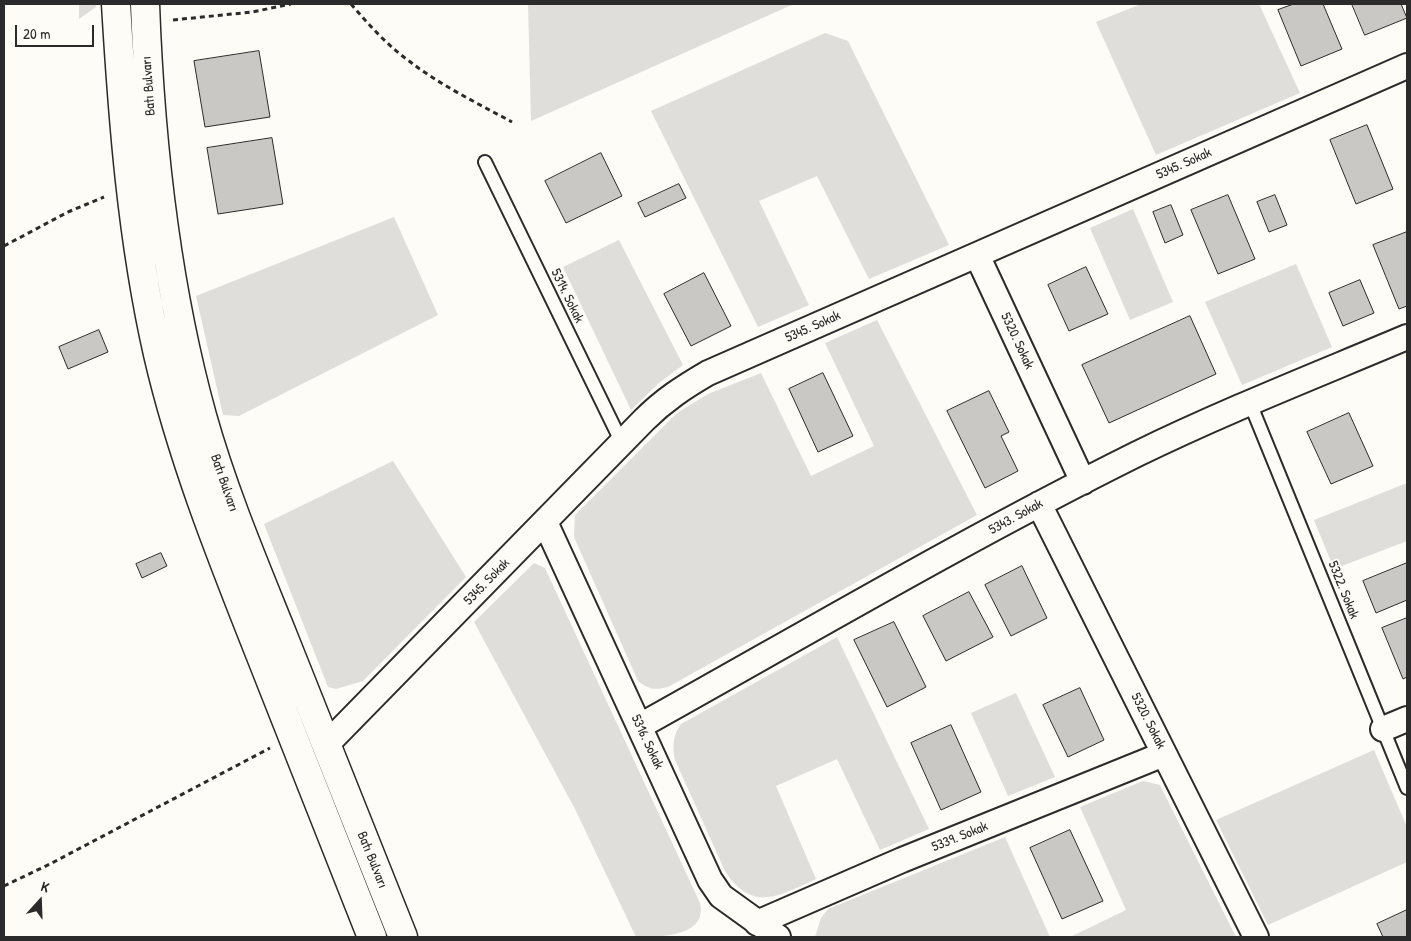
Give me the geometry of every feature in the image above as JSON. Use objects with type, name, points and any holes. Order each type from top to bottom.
[{"type":"street","name":"Batı Bulvarı","points":[[116,4],[131,186],[146,293],[158,354],[179,432],[205,513],[372,937]]},
{"type":"street","name":"Batı Bulvarı","points":[[145,13],[155,157],[168,258],[184,342],[202,417],[230,503],[403,937]]},
{"type":"street","name":"5345. Sokak","points":[[326,745],[664,400],[708,373],[1407,66]]},
{"type":"street","name":"5320. Sokak","points":[[977,255],[1083,482]]},
{"type":"street","name":"5343. Sokak","points":[[640,726],[1039,504],[1140,453],[1250,403],[1407,337]]},
{"type":"street","name":"5320. Sokak","points":[[1039,504],[1256,937]]},
{"type":"street","name":"5316. Sokak","points":[[545,522],[710,880],[721,896],[778,937]]},
{"type":"street","points":[[1383,729],[1407,719]]},
{"type":"street","name":"5339. Sokak","points":[[757,923],[902,860],[1164,754]]},
{"type":"lane","name":"5314. Sokak","points":[[485,162],[622,443]]},
{"type":"lane","name":"5322. Sokak","points":[[1250,403],[1407,788]]},
{"type":"path","points":[[145,13],[252,12],[291,4]]},
{"type":"path","points":[[351,4],[370,26],[408,61],[439,82],[512,122]]},
{"type":"path","points":[[4,246],[68,212],[131,186]]},
{"type":"path","points":[[4,886],[50,864],[293,736]]},
{"type":"shaded area","points":[[79,4],[96,4],[96,7],[79,19]]},
{"type":"shaded area","points":[[528,4],[794,4],[531,121]]},
{"type":"shaded area","points":[[1141,4],[1259,4],[1300,93],[1156,155],[1096,22]]},
{"type":"shaded area","points":[[825,33],[848,41],[949,245],[869,279],[817,176],[759,201],[809,305],[758,327],[651,111]]},
{"type":"shaded area","points":[[1133,209],[1173,302],[1130,320],[1090,228]]},
{"type":"shaded area","points":[[394,217],[438,315],[239,416],[223,415],[196,296]]},
{"type":"shaded area","points":[[619,240],[683,365],[659,383],[631,410],[563,267]]},
{"type":"shaded area","points":[[1296,264],[1332,347],[1242,385],[1205,302]]},
{"type":"shaded area","points":[[877,320],[977,515],[668,687],[659,689],[642,684],[638,681],[574,537],[575,515],[677,413],[708,394],[761,373],[811,476],[874,446],[825,343]]},
{"type":"shaded area","points":[[393,461],[466,577],[363,681],[336,689],[328,687],[264,524]]},
{"type":"shaded area","points":[[1407,483],[1407,541],[1334,569],[1314,520]]},
{"type":"shaded area","points":[[534,563],[545,568],[700,903],[700,914],[697,923],[680,933],[636,937],[575,809],[474,622]]},
{"type":"shaded area","points":[[837,637],[929,829],[880,850],[837,759],[776,786],[816,879],[778,895],[756,896],[745,892],[735,884],[725,871],[675,760],[673,746],[675,737],[681,724]]},
{"type":"shaded area","points":[[1016,693],[1055,777],[1008,796],[971,713]]},
{"type":"shaded area","points":[[1374,750],[1407,827],[1407,862],[1268,925],[1216,820]]},
{"type":"shaded area","points":[[1143,781],[1160,785],[1236,937],[1070,937],[1126,910],[1080,807]]},
{"type":"shaded area","points":[[1005,837],[1050,937],[815,937],[821,918],[828,909]]},
{"type":"building","points":[[1294,4],[1323,4],[1342,49],[1301,66],[1278,10]]},
{"type":"building","points":[[1352,4],[1401,4],[1407,18],[1365,35]]},
{"type":"building","points":[[259,51],[270,117],[205,127],[194,61]]},
{"type":"building","points":[[1367,125],[1393,189],[1356,204],[1330,140]]},
{"type":"building","points":[[272,138],[283,204],[218,214],[207,148]]},
{"type":"building","points":[[601,153],[622,196],[566,223],[545,181]]},
{"type":"building","points":[[679,184],[686,198],[645,217],[638,203]]},
{"type":"building","points":[[1228,195],[1255,259],[1218,274],[1191,210]]},
{"type":"building","points":[[1275,195],[1287,225],[1269,232],[1257,202]]},
{"type":"building","points":[[1171,205],[1183,235],[1165,243],[1153,212]]},
{"type":"building","points":[[1407,232],[1407,306],[1399,309],[1373,245]]},
{"type":"building","points":[[1086,267],[1108,314],[1069,331],[1048,285]]},
{"type":"building","points":[[704,273],[731,326],[691,346],[664,294]]},
{"type":"building","points":[[1360,280],[1374,313],[1343,326],[1329,293]]},
{"type":"building","points":[[1190,316],[1216,374],[1109,423],[1082,365]]},
{"type":"building","points":[[99,330],[108,352],[68,369],[59,347]]},
{"type":"building","points":[[823,373],[853,436],[818,452],[789,389]]},
{"type":"building","points":[[989,391],[1009,432],[1001,436],[1018,471],[985,488],[947,411]]},
{"type":"building","points":[[1349,413],[1373,466],[1331,484],[1307,432]]},
{"type":"building","points":[[161,553],[167,566],[142,578],[136,564]]},
{"type":"building","points":[[1407,563],[1407,600],[1376,613],[1363,581]]},
{"type":"building","points":[[1022,566],[1047,618],[1011,636],[985,585]]},
{"type":"building","points":[[969,592],[993,637],[946,661],[923,616]]},
{"type":"building","points":[[1407,618],[1407,677],[1403,679],[1382,628]]},
{"type":"building","points":[[894,622],[926,687],[887,707],[854,640]]},
{"type":"building","points":[[1080,688],[1104,740],[1068,757],[1043,705]]},
{"type":"building","points":[[951,725],[981,792],[941,810],[911,743]]},
{"type":"building","points":[[1070,830],[1103,901],[1062,919],[1030,848]]},
{"type":"building","points":[[1407,910],[1407,937],[1383,937],[1377,924]]}]
